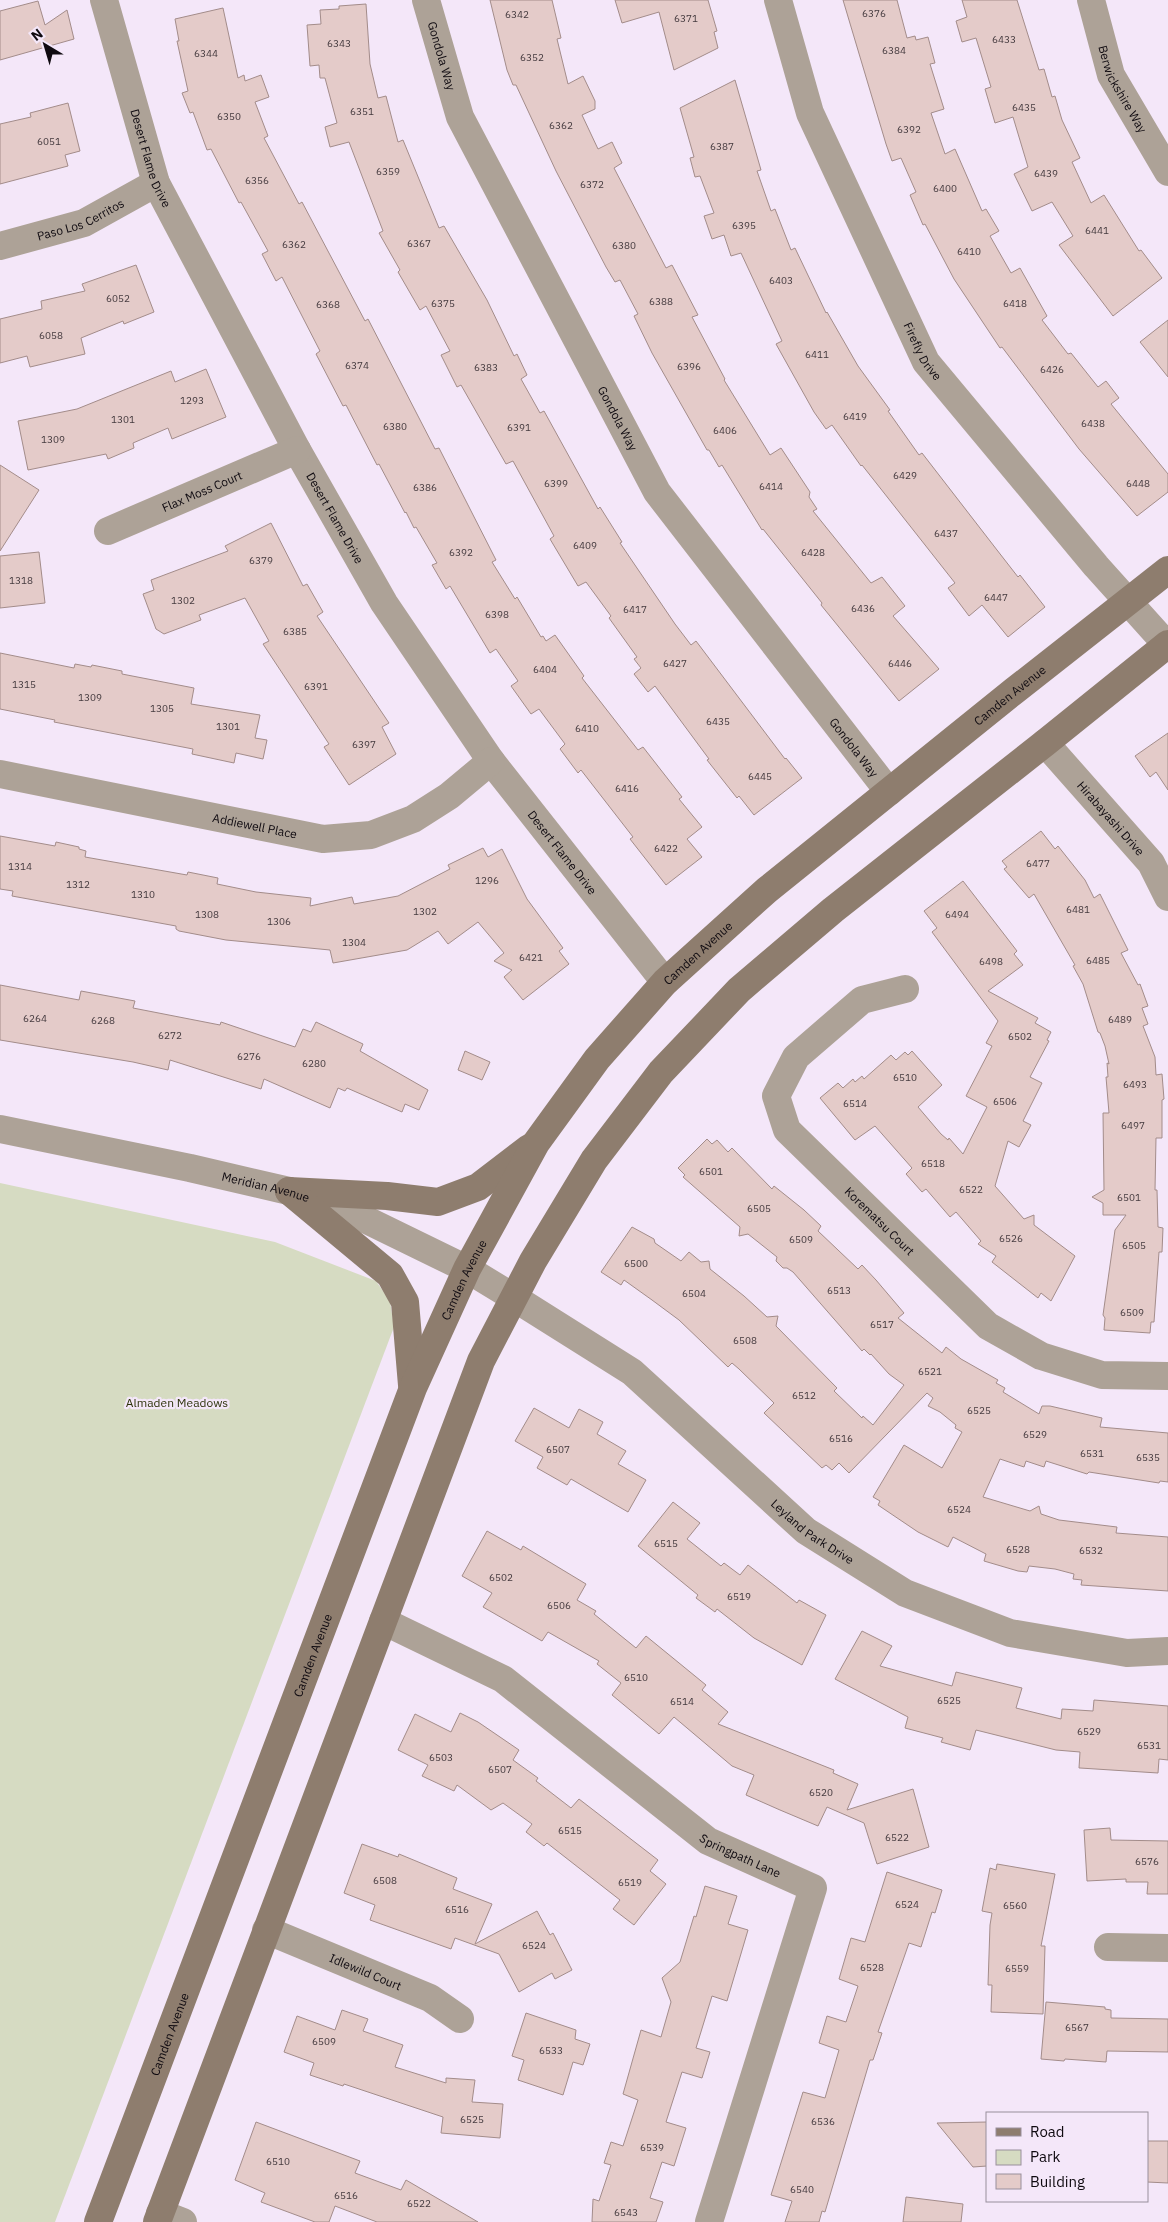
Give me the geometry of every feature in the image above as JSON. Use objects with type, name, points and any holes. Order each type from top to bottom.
[{"type":"main road","name":"Camden Avenue","points":[[98,2222],[413,1388],[467,1269],[536,1143],[597,1059],[665,982],[766,890],[1168,570]]},
{"type":"main road","points":[[167,2219],[266,1930],[481,1361],[513,1297],[594,1160],[661,1072],[732,997],[833,910],[1046,743],[1168,644]]},
{"type":"main road","points":[[289,1191],[387,1196],[438,1202],[478,1187],[536,1143]]},
{"type":"main road","points":[[289,1191],[390,1275],[405,1302],[413,1388]]},
{"type":"street","name":"Desert Flame Drive","points":[[104,0],[156,183],[297,450],[384,603],[491,761],[665,982]]},
{"type":"street","name":"Gondola Way","points":[[426,0],[460,117],[657,492],[889,792]]},
{"type":"street","name":"Firefly Drive","points":[[778,0],[810,113],[926,362],[1128,602],[1168,644]]},
{"type":"street","name":"Berwickshire Way","points":[[1091,0],[1111,75],[1168,172]]},
{"type":"street","name":"Paso Los Cerritos","points":[[0,246],[84,223],[156,183]]},
{"type":"street","name":"Flax Moss Court","points":[[108,531],[297,450]]},
{"type":"street","name":"Hirabayashi Drive","points":[[1046,743],[1151,863],[1168,897]]},
{"type":"street","name":"Addiewell Place","points":[[0,774],[323,839],[371,835],[414,820],[449,796],[491,761]]},
{"type":"street","name":"Korematsu Court","points":[[905,989],[862,1000],[796,1057],[776,1096],[787,1130],[988,1326],[1041,1356],[1102,1375],[1168,1376]]},
{"type":"street","name":"Meridian Avenue","points":[[0,1129],[190,1168],[289,1191],[342,1208],[467,1269],[513,1297]]},
{"type":"street","name":"Leyland Park Drive","points":[[513,1297],[632,1372],[806,1531],[904,1593],[1010,1633],[1128,1653],[1168,1651]]},
{"type":"street","name":"Springpath Lane","points":[[383,1621],[503,1679],[708,1841],[813,1888],[709,2222]]},
{"type":"street","name":"Idlewild Court","points":[[266,1930],[430,1998],[460,2019]]},
{"type":"street","points":[[1108,1947],[1168,1948]]},
{"type":"green space","name":"Almaden Meadows","points":[[0,1183],[275,1242],[376,1281],[390,1301],[394,1327],[55,2222],[0,2222]]},
{"type":"building","points":[[490,0],[552,0],[561,38],[557,39],[568,84],[583,76],[595,101],[595,109],[582,115],[598,149],[612,142],[622,163],[614,168],[666,268],[672,265],[698,315],[692,317],[724,380],[770,455],[781,448],[810,492],[809,497],[817,509],[813,511],[871,583],[882,577],[905,606],[893,616],[939,669],[899,701],[762,530],[722,465],[719,467],[709,450],[707,450],[652,353],[634,316],[638,314],[620,280],[615,282],[606,267],[556,171],[516,85],[513,85],[507,70]]},
{"type":"building","points":[[615,0],[708,0],[717,31],[714,32],[718,48],[674,70],[659,12],[622,23]]},
{"type":"building","points":[[843,0],[897,0],[907,38],[915,36],[916,40],[928,37],[935,63],[930,64],[944,109],[931,113],[945,154],[955,149],[982,211],[986,209],[999,231],[990,236],[1011,273],[1020,268],[1047,316],[1042,320],[1068,354],[1071,353],[1098,387],[1106,381],[1119,398],[1111,404],[1168,474],[1168,492],[1137,516],[1079,449],[1002,347],[1000,348],[954,279],[925,224],[923,225],[910,195],[916,192],[901,158],[892,161]]},
{"type":"building","points":[[962,0],[1017,0],[1039,70],[1044,69],[1052,97],[1055,96],[1062,120],[1080,158],[1072,162],[1091,203],[1104,195],[1139,251],[1141,250],[1162,278],[1113,316],[1059,245],[1073,236],[1052,202],[1032,211],[1014,174],[1028,167],[1013,117],[995,123],[985,89],[991,87],[976,38],[962,42],[956,21],[967,17]]},
{"type":"building","points":[[38,1],[45,25],[67,10],[74,39],[0,60],[0,11]]},
{"type":"building","points":[[366,4],[370,64],[378,98],[386,96],[398,142],[403,140],[439,228],[444,226],[487,300],[514,356],[517,354],[527,375],[521,379],[540,413],[544,411],[598,509],[600,507],[622,542],[620,543],[675,624],[691,645],[696,641],[785,759],[802,778],[754,815],[739,796],[737,798],[707,760],[709,759],[655,686],[648,692],[634,674],[641,668],[634,659],[637,657],[609,618],[611,616],[586,582],[578,586],[550,539],[554,536],[513,461],[506,464],[461,385],[457,387],[441,355],[450,351],[426,306],[420,310],[398,272],[400,270],[379,233],[383,231],[349,142],[330,147],[325,127],[337,123],[325,78],[320,78],[319,65],[310,66],[307,25],[321,24],[320,10],[339,9],[339,6]]},
{"type":"building","points":[[223,8],[238,78],[244,75],[245,81],[261,75],[269,97],[255,102],[268,136],[264,138],[299,204],[302,202],[365,321],[368,319],[435,449],[439,448],[496,560],[492,562],[515,599],[517,597],[541,637],[543,636],[546,641],[555,635],[584,676],[582,678],[638,750],[643,747],[682,797],[679,799],[702,827],[687,839],[702,857],[666,885],[630,839],[633,837],[581,770],[578,773],[560,749],[565,744],[539,709],[531,714],[511,686],[518,681],[496,649],[490,653],[450,586],[446,589],[432,565],[437,563],[416,527],[414,528],[405,513],[379,464],[377,465],[346,405],[343,406],[316,354],[320,351],[282,277],[276,281],[262,254],[268,251],[241,202],[239,203],[211,149],[207,150],[193,112],[190,113],[182,93],[188,91],[177,41],[179,41],[175,19]]},
{"type":"building","points":[[735,80],[761,170],[757,171],[771,211],[775,209],[791,250],[795,248],[826,313],[858,366],[890,410],[888,411],[919,455],[922,453],[1018,577],[1020,575],[1045,607],[1008,637],[982,605],[969,616],[948,588],[955,583],[861,466],[832,425],[826,429],[814,412],[776,344],[782,341],[741,253],[731,256],[724,235],[712,239],[704,216],[714,213],[700,176],[695,177],[690,158],[694,157],[680,108]]},
{"type":"building","points":[[68,103],[80,151],[65,155],[68,166],[0,184],[0,124],[31,117],[30,113]]},
{"type":"building","points":[[136,265],[154,312],[124,324],[123,321],[81,338],[85,354],[30,367],[27,356],[0,363],[0,319],[42,309],[41,301],[85,291],[82,284]]},
{"type":"building","points":[[1168,320],[1168,377],[1140,342]]},
{"type":"building","points":[[206,369],[226,417],[172,439],[168,428],[133,443],[134,448],[108,459],[106,454],[28,470],[18,421],[77,409],[171,371],[175,382]]},
{"type":"building","points":[[0,465],[39,490],[0,551]]},
{"type":"building","points":[[271,523],[303,586],[307,584],[323,612],[317,616],[389,723],[382,727],[396,754],[349,785],[324,747],[329,744],[263,644],[269,641],[245,598],[199,615],[201,620],[164,634],[156,629],[143,594],[154,590],[151,580],[228,551],[225,546]]},
{"type":"building","points":[[39,552],[45,603],[0,608],[0,556]]},
{"type":"building","points":[[0,653],[74,668],[75,664],[91,667],[92,665],[122,671],[122,674],[194,688],[191,704],[260,715],[255,738],[267,740],[263,759],[236,753],[234,763],[192,754],[193,749],[54,722],[55,720],[0,709]]},
{"type":"building","points":[[1168,733],[1168,790],[1156,772],[1150,777],[1135,756]]},
{"type":"building","points":[[1041,831],[1055,849],[1058,846],[1085,880],[1094,898],[1100,894],[1128,950],[1121,953],[1138,985],[1140,984],[1148,1006],[1142,1008],[1148,1024],[1143,1026],[1155,1057],[1156,1075],[1162,1074],[1164,1099],[1162,1100],[1162,1138],[1156,1138],[1155,1190],[1157,1190],[1158,1227],[1163,1228],[1162,1252],[1159,1252],[1154,1322],[1151,1322],[1150,1333],[1104,1330],[1105,1318],[1103,1315],[1115,1230],[1126,1215],[1103,1215],[1103,1203],[1092,1197],[1104,1190],[1103,1113],[1109,1113],[1106,1077],[1108,1077],[1107,1063],[1109,1064],[1105,1046],[1098,1032],[1083,984],[1073,966],[1075,965],[1034,894],[1029,898],[1004,869],[1007,867],[1002,861]]},
{"type":"building","points":[[0,836],[55,846],[56,842],[79,847],[79,849],[86,851],[85,857],[187,875],[188,872],[218,878],[217,884],[256,892],[311,898],[310,906],[352,897],[354,904],[398,896],[450,869],[448,865],[483,848],[488,857],[502,849],[527,899],[563,948],[559,951],[569,964],[523,1000],[504,977],[512,970],[494,961],[504,953],[478,922],[448,944],[438,931],[407,950],[333,963],[330,950],[226,940],[179,931],[176,929],[176,926],[12,896],[13,891],[0,889]]},
{"type":"building","points":[[963,881],[1017,951],[1014,954],[1023,965],[988,991],[1038,1018],[1035,1023],[1051,1032],[1047,1040],[1049,1041],[1030,1077],[1042,1083],[1023,1121],[1031,1125],[1019,1147],[1008,1141],[995,1186],[1024,1219],[1034,1215],[1034,1225],[1075,1256],[1051,1301],[1041,1293],[1038,1298],[992,1262],[996,1256],[978,1244],[981,1241],[956,1212],[950,1217],[926,1189],[922,1192],[906,1174],[912,1168],[875,1126],[855,1140],[820,1098],[838,1083],[843,1088],[853,1079],[855,1082],[862,1076],[864,1079],[891,1055],[896,1060],[905,1052],[908,1055],[912,1051],[942,1085],[918,1107],[941,1134],[948,1140],[949,1138],[963,1154],[987,1107],[966,1096],[992,1046],[986,1043],[998,1021],[932,932],[937,928],[924,911]]},
{"type":"building","points":[[0,985],[79,1000],[81,991],[135,1001],[133,1008],[220,1025],[221,1022],[295,1047],[303,1029],[311,1032],[316,1022],[363,1044],[360,1051],[428,1090],[419,1110],[405,1104],[402,1112],[347,1088],[345,1091],[338,1088],[330,1108],[264,1079],[261,1089],[170,1060],[168,1070],[133,1062],[0,1040]]},
{"type":"building","points":[[465,1051],[490,1062],[482,1080],[458,1070]]},
{"type":"building","points":[[707,1139],[712,1144],[717,1140],[728,1152],[732,1148],[772,1189],[774,1186],[804,1210],[821,1226],[818,1231],[858,1269],[862,1265],[876,1280],[904,1313],[898,1318],[942,1353],[946,1347],[961,1359],[998,1380],[996,1383],[1005,1388],[1003,1392],[1039,1414],[1042,1406],[1050,1406],[1102,1418],[1100,1427],[1168,1433],[1168,1482],[1160,1481],[1159,1483],[1089,1472],[1087,1474],[1046,1461],[1044,1467],[1026,1461],[1024,1467],[1000,1459],[983,1497],[1030,1511],[1039,1506],[1041,1514],[1059,1520],[1117,1527],[1116,1533],[1168,1537],[1168,1591],[1081,1585],[1082,1580],[1073,1579],[1074,1574],[1055,1569],[1029,1566],[1027,1572],[1018,1571],[984,1561],[986,1554],[953,1537],[948,1547],[918,1532],[878,1505],[880,1501],[873,1497],[904,1445],[942,1468],[962,1432],[955,1428],[956,1425],[940,1412],[928,1406],[933,1398],[927,1393],[849,1473],[839,1463],[832,1470],[826,1465],[822,1468],[764,1413],[774,1403],[739,1369],[732,1363],[728,1367],[679,1320],[624,1280],[621,1285],[601,1272],[632,1227],[654,1239],[655,1243],[681,1261],[689,1252],[701,1262],[709,1261],[710,1269],[767,1317],[778,1316],[776,1326],[837,1388],[834,1391],[862,1418],[863,1416],[873,1425],[904,1385],[889,1374],[871,1354],[864,1349],[862,1351],[793,1272],[783,1268],[776,1261],[777,1257],[748,1234],[739,1236],[740,1227],[683,1177],[685,1175],[678,1168]]},
{"type":"building","points":[[534,1408],[569,1428],[579,1409],[603,1422],[597,1434],[626,1451],[618,1464],[646,1480],[628,1512],[571,1479],[567,1485],[537,1468],[543,1457],[515,1441]]},
{"type":"building","points":[[673,1502],[700,1523],[687,1539],[721,1566],[724,1563],[740,1575],[748,1565],[797,1603],[799,1600],[826,1615],[802,1665],[754,1638],[717,1609],[715,1612],[696,1598],[698,1595],[638,1546]]},
{"type":"building","points":[[487,1531],[521,1550],[523,1546],[586,1584],[577,1600],[596,1611],[594,1614],[636,1648],[646,1636],[706,1685],[702,1690],[728,1712],[718,1724],[834,1770],[833,1773],[858,1784],[847,1810],[913,1789],[929,1847],[877,1864],[864,1823],[827,1807],[818,1826],[746,1795],[754,1775],[732,1766],[674,1717],[659,1734],[612,1695],[621,1683],[597,1664],[599,1661],[548,1632],[542,1641],[483,1607],[492,1593],[462,1576]]},
{"type":"building","points":[[862,1631],[892,1646],[880,1666],[952,1686],[956,1672],[1022,1688],[1016,1708],[1061,1719],[1062,1709],[1093,1711],[1094,1700],[1168,1706],[1168,1760],[1159,1759],[1158,1773],[1079,1768],[1080,1752],[1056,1750],[976,1730],[970,1750],[941,1742],[943,1738],[905,1728],[908,1717],[835,1679]]},
{"type":"building","points":[[460,1713],[478,1722],[519,1750],[513,1760],[538,1778],[536,1781],[571,1808],[579,1799],[658,1860],[650,1871],[666,1884],[634,1925],[613,1909],[620,1900],[547,1843],[544,1846],[526,1832],[532,1824],[503,1803],[491,1810],[457,1785],[454,1791],[422,1776],[428,1765],[398,1750],[415,1714],[451,1732]]},
{"type":"building","points":[[1110,1828],[1111,1840],[1168,1841],[1168,1894],[1147,1894],[1148,1882],[1126,1882],[1126,1879],[1087,1881],[1084,1830]]},
{"type":"building","points":[[362,1844],[398,1857],[399,1854],[457,1878],[453,1889],[492,1904],[475,1944],[537,1911],[550,1935],[553,1933],[572,1970],[555,1979],[552,1973],[519,1992],[499,1954],[455,1938],[451,1949],[370,1920],[375,1905],[344,1893]]},
{"type":"building","points":[[997,1864],[1055,1874],[1041,1946],[1045,1946],[1043,2014],[991,2012],[992,1985],[988,1985],[992,1913],[982,1911],[990,1868],[996,1870]]},
{"type":"building","points":[[887,1872],[942,1890],[935,1913],[932,1912],[921,1947],[909,1943],[878,2032],[882,2033],[873,2060],[870,2060],[825,2212],[822,2211],[819,2222],[785,2222],[792,2201],[771,2195],[803,2092],[825,2098],[839,2050],[819,2043],[827,2016],[846,2022],[858,1986],[839,1979],[851,1938],[865,1942]]},
{"type":"building","points":[[705,1886],[737,1896],[728,1924],[748,1930],[727,2001],[712,1996],[696,2048],[710,2052],[702,2078],[682,2072],[666,2122],[686,2128],[674,2166],[662,2162],[650,2198],[663,2202],[656,2222],[592,2222],[593,2199],[599,2201],[611,2165],[604,2163],[611,2142],[623,2146],[638,2100],[623,2094],[641,2030],[661,2037],[671,2002],[662,1978],[680,1962]]},
{"type":"building","points":[[1046,2002],[1105,2007],[1105,2009],[1111,2010],[1111,2018],[1168,2019],[1168,2052],[1107,2051],[1106,2062],[1041,2059]]},
{"type":"building","points":[[342,2010],[368,2019],[363,2031],[403,2045],[395,2067],[446,2083],[446,2078],[475,2080],[472,2102],[503,2104],[500,2138],[441,2133],[443,2117],[344,2084],[343,2086],[310,2075],[314,2063],[284,2052],[297,2016],[335,2030]]},
{"type":"building","points":[[526,2013],[576,2030],[575,2039],[590,2044],[583,2065],[573,2062],[563,2095],[518,2080],[524,2060],[512,2056]]},
{"type":"building","points":[[256,2122],[360,2161],[355,2173],[401,2190],[406,2180],[478,2222],[377,2222],[335,2206],[329,2222],[315,2222],[261,2202],[265,2193],[235,2180]]},
{"type":"building","points":[[986,2122],[986,2166],[973,2167],[937,2123]]},
{"type":"building","points":[[1148,2141],[1168,2141],[1168,2183],[1148,2182]]},
{"type":"building","points":[[906,2197],[963,2204],[961,2222],[903,2222]]}]
